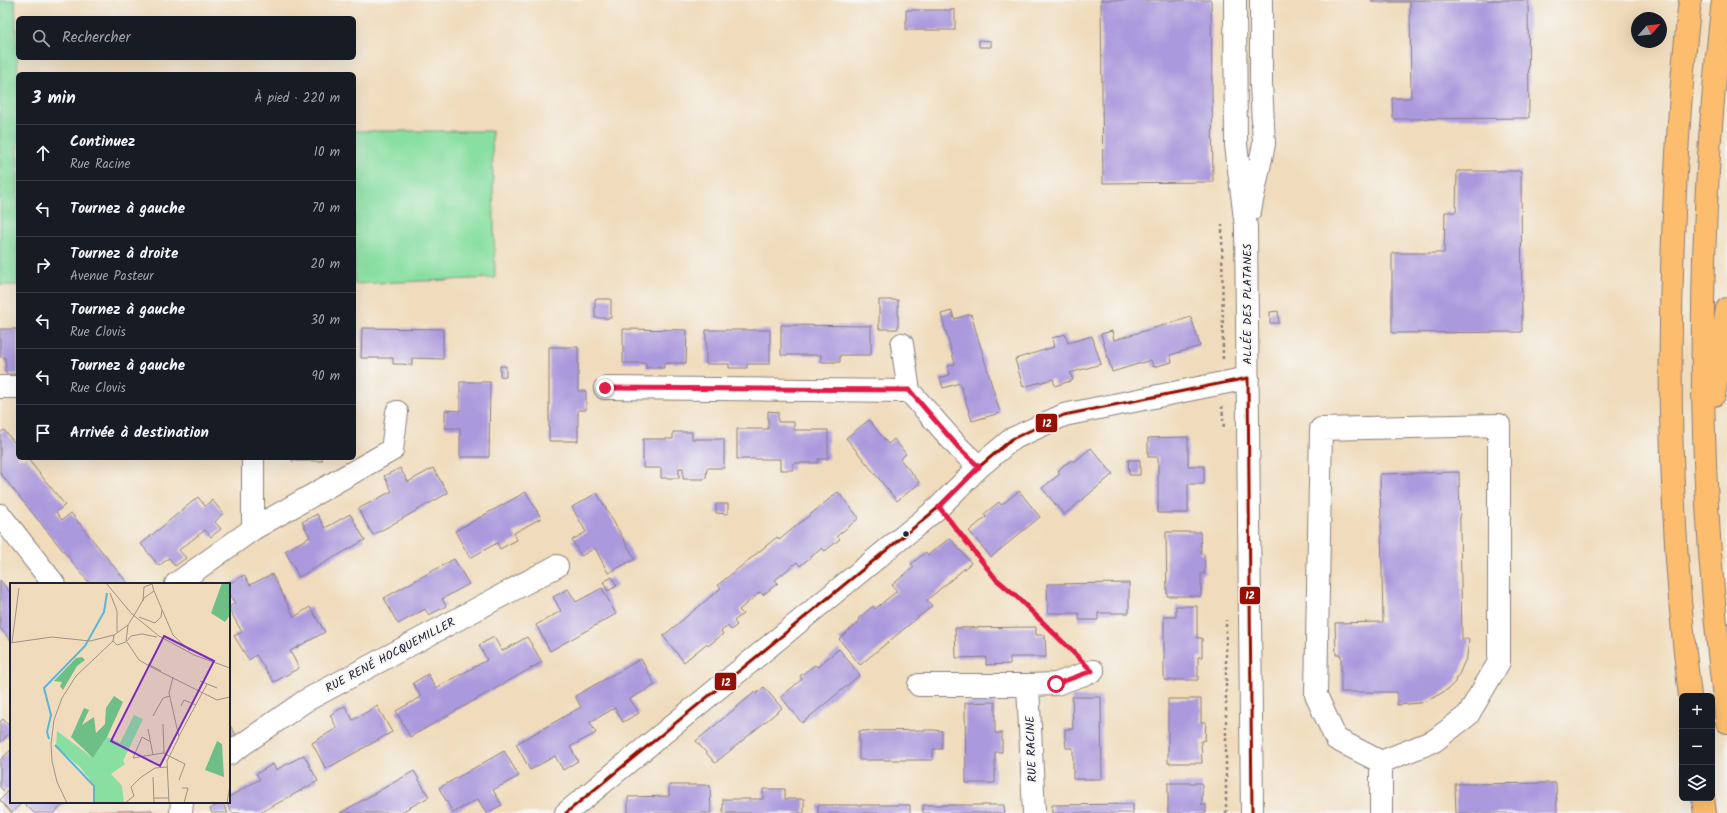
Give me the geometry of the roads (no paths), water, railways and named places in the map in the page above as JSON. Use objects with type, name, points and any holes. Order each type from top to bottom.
[{"type":"highway","points":[[1676,0],[1681,90]]},
{"type":"highway","points":[[1690,0],[1681,90],[1672,266],[1671,369],[1675,516],[1690,693]]},
{"type":"highway","points":[[1724,0],[1710,151],[1704,267],[1703,370],[1705,456],[1710,558],[1727,722]]},
{"type":"highway","points":[[1705,456],[1727,309]]},
{"type":"highway","points":[[1703,801],[1705,813]]},
{"type":"street","name":"ALLÉE DES PLATANES","points":[[1235,0],[1236,145],[1246,226],[1252,813]]},
{"type":"street","name":"ALLÉE DES PLATANES","points":[[1246,226],[1264,144],[1261,83],[1261,0]]},
{"type":"street","points":[[902,344],[909,390],[959,448],[979,467]]},
{"type":"street","points":[[566,813],[939,507],[979,467],[1012,439],[1064,415],[1248,378]]},
{"type":"street","points":[[0,387],[16,387]]},
{"type":"street","points":[[605,388],[909,390]]},
{"type":"street","points":[[177,583],[253,529],[392,450],[397,412]]},
{"type":"street","points":[[1499,425],[1499,662],[1468,715],[1434,742],[1381,762],[1336,739],[1316,695],[1321,429],[1499,425]]},
{"type":"street","points":[[253,460],[253,529]]},
{"type":"street","points":[[0,515],[53,583]]},
{"type":"street","name":"RUE RENÉ HOCQUEMILLER","points":[[230,753],[311,698],[557,566]]},
{"type":"street","points":[[919,685],[1056,684],[1092,671]]},
{"type":"street","name":"RUE RACINE","points":[[1028,685],[1034,813]]},
{"type":"street","points":[[1381,762],[1381,813]]},
{"type":"street","points":[[181,813],[182,803]]}]
